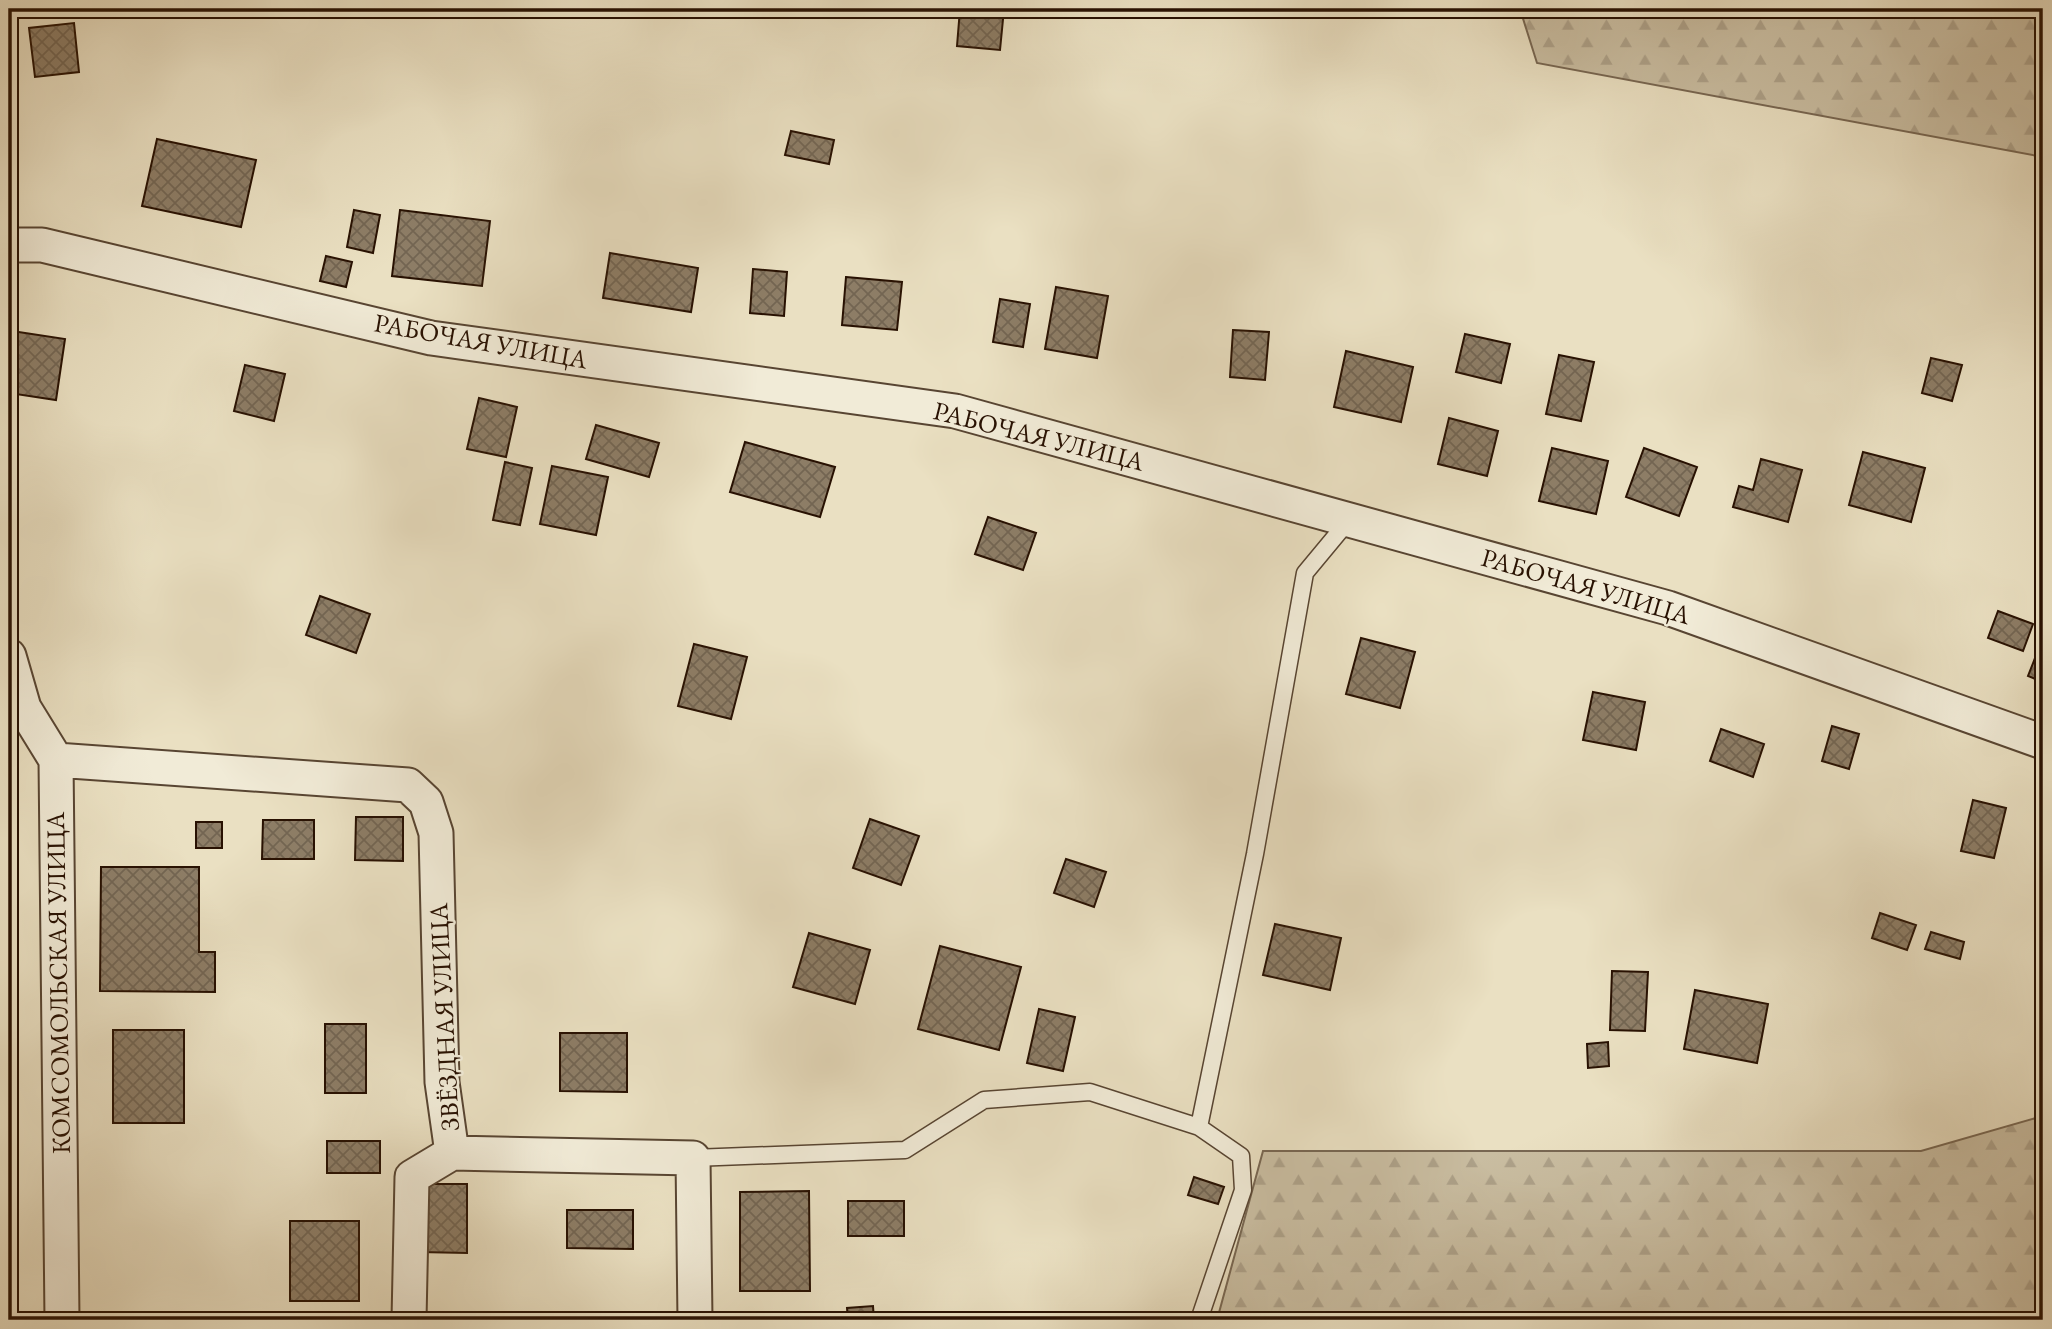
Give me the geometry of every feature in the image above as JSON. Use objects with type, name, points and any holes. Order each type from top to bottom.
[{"type":"street","name":"РАБОЧАЯ УЛИЦА","points":[[9,245],[42,245],[431,338],[955,411],[1668,608],[2043,742]]},
{"type":"street","points":[[9,656],[24,708],[56,760]]},
{"type":"street","name":"ЗВЁЗДНАЯ УЛИЦА","points":[[56,760],[408,785],[426,802],[436,833],[442,1082],[452,1153],[412,1177],[410,1320]]},
{"type":"street","name":"КОМСОМОЛЬСКАЯ УЛИЦА","points":[[56,760],[62,1320]]},
{"type":"street","points":[[452,1153],[693,1158],[695,1320]]},
{"type":"lane","points":[[1199,1127],[1255,854],[1305,573],[1349,520]]},
{"type":"lane","points":[[693,1158],[905,1150],[984,1100],[1090,1092],[1199,1127],[1241,1156],[1243,1190],[1199,1320]]},
{"type":"green space","points":[[1520,9],[2043,9],[2043,157],[1537,63]]},
{"type":"green space","points":[[2043,1116],[2043,1320],[1217,1320],[1263,1151],[1921,1151]]},
{"type":"building","points":[[960,9],[1004,9],[1000,50],[957,46]]},
{"type":"building","points":[[74,23],[79,72],[35,77],[29,28]]},
{"type":"building","points":[[791,131],[834,140],[829,164],[785,155]]},
{"type":"building","points":[[157,139],[256,160],[241,227],[142,206]]},
{"type":"building","points":[[354,210],[380,215],[373,253],[347,247]]},
{"type":"building","points":[[400,210],[490,221],[482,286],[392,276]]},
{"type":"building","points":[[610,253],[698,268],[691,312],[603,298]]},
{"type":"building","points":[[326,256],[352,262],[346,287],[320,281]]},
{"type":"building","points":[[753,269],[787,272],[784,316],[750,313]]},
{"type":"building","points":[[846,277],[902,282],[897,330],[842,325]]},
{"type":"building","points":[[1056,287],[1108,296],[1097,358],[1045,349]]},
{"type":"building","points":[[1000,299],[1030,304],[1023,347],[993,342]]},
{"type":"building","points":[[1233,330],[1269,332],[1265,380],[1230,377]]},
{"type":"building","points":[[12,331],[65,339],[56,400],[9,393]]},
{"type":"building","points":[[1465,334],[1510,344],[1501,383],[1456,372]]},
{"type":"building","points":[[1346,351],[1413,367],[1401,422],[1334,407]]},
{"type":"building","points":[[1559,355],[1594,362],[1581,421],[1546,414]]},
{"type":"building","points":[[1931,358],[1962,365],[1952,401],[1922,393]]},
{"type":"building","points":[[245,365],[285,374],[274,421],[234,411]]},
{"type":"building","points":[[479,398],[517,407],[506,457],[467,449]]},
{"type":"building","points":[[1449,418],[1498,431],[1487,476],[1438,464]]},
{"type":"building","points":[[596,425],[659,443],[649,477],[586,459]]},
{"type":"building","points":[[745,442],[835,467],[820,517],[730,492]]},
{"type":"building","points":[[1552,448],[1608,461],[1596,514],[1539,501]]},
{"type":"building","points":[[1644,448],[1697,467],[1679,516],[1626,497]]},
{"type":"building","points":[[1863,452],[1925,468],[1911,522],[1849,505]]},
{"type":"building","points":[[1761,459],[1802,470],[1788,522],[1733,507],[1739,486],[1753,490]]},
{"type":"building","points":[[505,462],[532,468],[520,525],[493,520]]},
{"type":"building","points":[[552,466],[608,477],[596,535],[540,524]]},
{"type":"building","points":[[988,517],[1036,533],[1023,570],[975,554]]},
{"type":"building","points":[[320,596],[370,614],[356,653],[306,635]]},
{"type":"building","points":[[1998,611],[2033,624],[2023,651],[1988,638]]},
{"type":"building","points":[[1361,638],[1415,652],[1400,708],[1346,694]]},
{"type":"building","points":[[694,644],[747,657],[731,719],[678,706]]},
{"type":"building","points":[[2039,648],[2043,650],[2043,682],[2028,676]]},
{"type":"building","points":[[1593,692],[1645,702],[1636,750],[1583,740]]},
{"type":"building","points":[[1832,726],[1859,734],[1849,769],[1822,761]]},
{"type":"building","points":[[1721,729],[1764,744],[1753,777],[1710,761]]},
{"type":"building","points":[[1973,800],[2006,808],[1994,858],[1961,851]]},
{"type":"building","points":[[356,817],[403,817],[403,861],[355,860]]},
{"type":"building","points":[[870,819],[919,836],[901,885],[853,868]]},
{"type":"building","points":[[263,820],[314,820],[314,859],[262,859]]},
{"type":"building","points":[[196,822],[222,822],[222,848],[196,848]]},
{"type":"building","points":[[1066,859],[1106,872],[1094,907],[1054,893]]},
{"type":"building","points":[[101,867],[199,867],[199,952],[215,952],[215,992],[100,991]]},
{"type":"building","points":[[1880,913],[1916,925],[1907,950],[1872,938]]},
{"type":"building","points":[[1275,924],[1341,938],[1330,990],[1263,975]]},
{"type":"building","points":[[1931,932],[1964,942],[1960,959],[1925,949]]},
{"type":"building","points":[[809,933],[870,950],[855,1004],[793,987]]},
{"type":"building","points":[[940,946],[1021,967],[999,1050],[918,1029]]},
{"type":"building","points":[[9,948],[12,948],[12,983],[9,983]]},
{"type":"building","points":[[1612,971],[1648,972],[1645,1031],[1610,1030]]},
{"type":"building","points":[[1695,990],[1768,1004],[1757,1063],[1684,1049]]},
{"type":"building","points":[[1039,1009],[1075,1017],[1063,1071],[1027,1063]]},
{"type":"building","points":[[325,1024],[366,1024],[366,1093],[325,1093]]},
{"type":"building","points":[[113,1030],[184,1030],[184,1123],[113,1123]]},
{"type":"building","points":[[560,1033],[627,1033],[627,1092],[560,1091]]},
{"type":"building","points":[[1608,1042],[1609,1066],[1588,1068],[1587,1044]]},
{"type":"building","points":[[327,1141],[380,1141],[380,1173],[327,1173]]},
{"type":"building","points":[[1194,1177],[1224,1187],[1218,1204],[1188,1195]]},
{"type":"building","points":[[420,1184],[467,1184],[467,1253],[419,1252]]},
{"type":"building","points":[[809,1191],[810,1291],[740,1291],[740,1192]]},
{"type":"building","points":[[848,1201],[904,1201],[904,1236],[848,1236]]},
{"type":"building","points":[[567,1210],[633,1210],[633,1249],[567,1248]]},
{"type":"building","points":[[290,1221],[359,1221],[359,1301],[290,1301]]},
{"type":"building","points":[[873,1306],[874,1320],[848,1320],[847,1308]]}]
